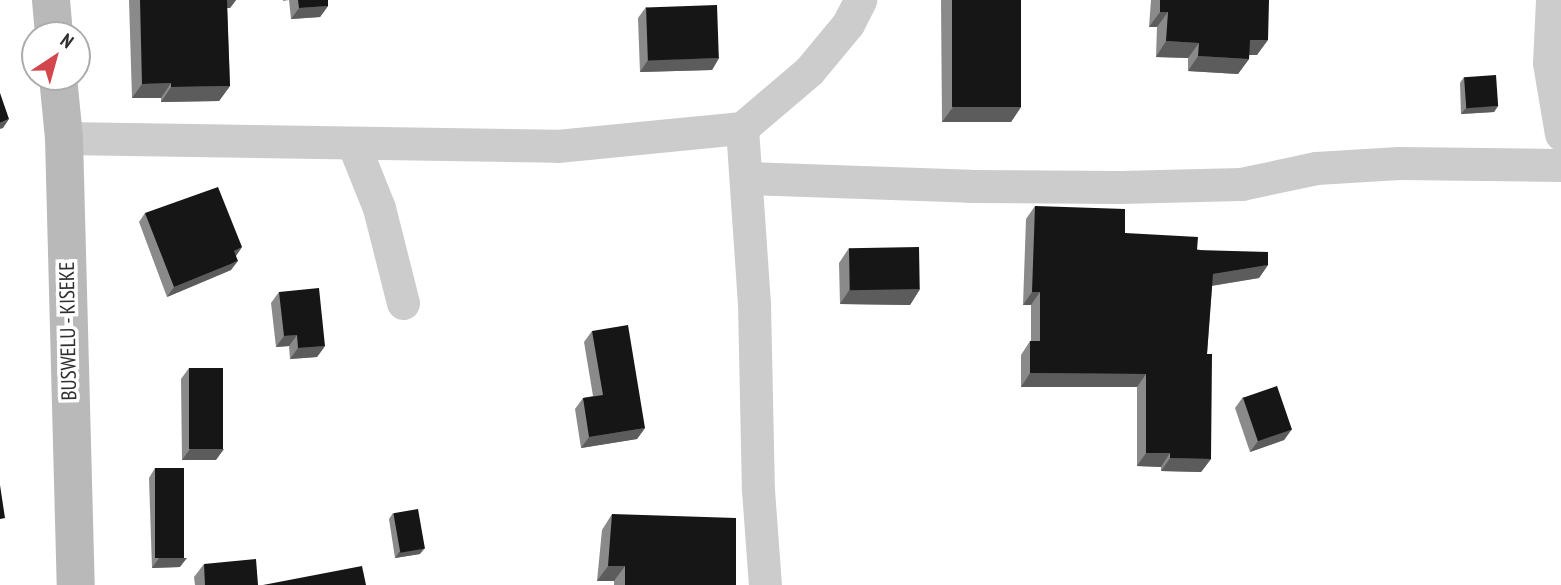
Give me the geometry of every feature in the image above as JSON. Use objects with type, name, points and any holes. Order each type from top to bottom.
[{"type":"main road","points":[[51,0],[53,21]]},
{"type":"main road","name":"BUSWELU - KISEKE","points":[[59,91],[64,138],[75,585]]},
{"type":"street","points":[[64,138],[557,146],[742,128],[809,71],[848,24],[860,0]]},
{"type":"street","points":[[1552,0],[1549,64],[1561,134]]},
{"type":"street","points":[[742,128],[754,303],[758,489],[765,585]]},
{"type":"street","points":[[353,143],[379,208],[403,303]]},
{"type":"street","points":[[746,178],[970,186],[1120,187],[1241,184],[1316,168],[1399,163],[1561,164]]},
{"type":"building","points":[[140,0],[227,0],[230,86],[171,87],[171,83],[142,84]]},
{"type":"building","points":[[298,0],[328,0],[328,6],[299,8]]},
{"type":"building","points":[[952,0],[1021,0],[1021,107],[952,107]]},
{"type":"building","points":[[1160,0],[1269,0],[1268,40],[1250,40],[1249,59],[1198,56],[1199,43],[1166,41],[1168,12],[1160,12]]},
{"type":"building","points":[[717,5],[719,58],[648,60],[646,7]]},
{"type":"building","points":[[1496,75],[1498,106],[1466,108],[1464,77]]},
{"type":"building","points":[[0,93],[9,119],[0,123]]},
{"type":"building","points":[[218,187],[242,247],[234,251],[238,261],[174,287],[145,213]]},
{"type":"building","points":[[1035,206],[1125,209],[1125,233],[1198,237],[1197,250],[1268,252],[1268,265],[1213,274],[1207,354],[1212,354],[1211,459],[1170,458],[1170,453],[1146,453],[1146,374],[1030,373],[1030,341],[1040,341],[1040,292],[1032,292]]},
{"type":"building","points":[[919,247],[920,289],[850,290],[849,248]]},
{"type":"building","points":[[319,288],[325,346],[298,348],[297,335],[284,336],[279,292]]},
{"type":"building","points":[[628,325],[645,428],[589,437],[583,398],[603,395],[592,331]]},
{"type":"building","points":[[189,368],[223,368],[223,449],[189,449]]},
{"type":"building","points":[[1277,386],[1292,429],[1258,441],[1243,398]]},
{"type":"building","points":[[155,468],[184,468],[184,558],[155,558]]},
{"type":"building","points":[[0,485],[5,518],[0,519]]},
{"type":"building","points":[[418,509],[425,548],[400,553],[393,513]]},
{"type":"building","points":[[612,514],[736,518],[736,585],[625,585],[625,566],[608,566]]},
{"type":"building","points":[[256,559],[258,585],[205,585],[204,564]]},
{"type":"building","points":[[362,566],[366,585],[263,585]]}]
